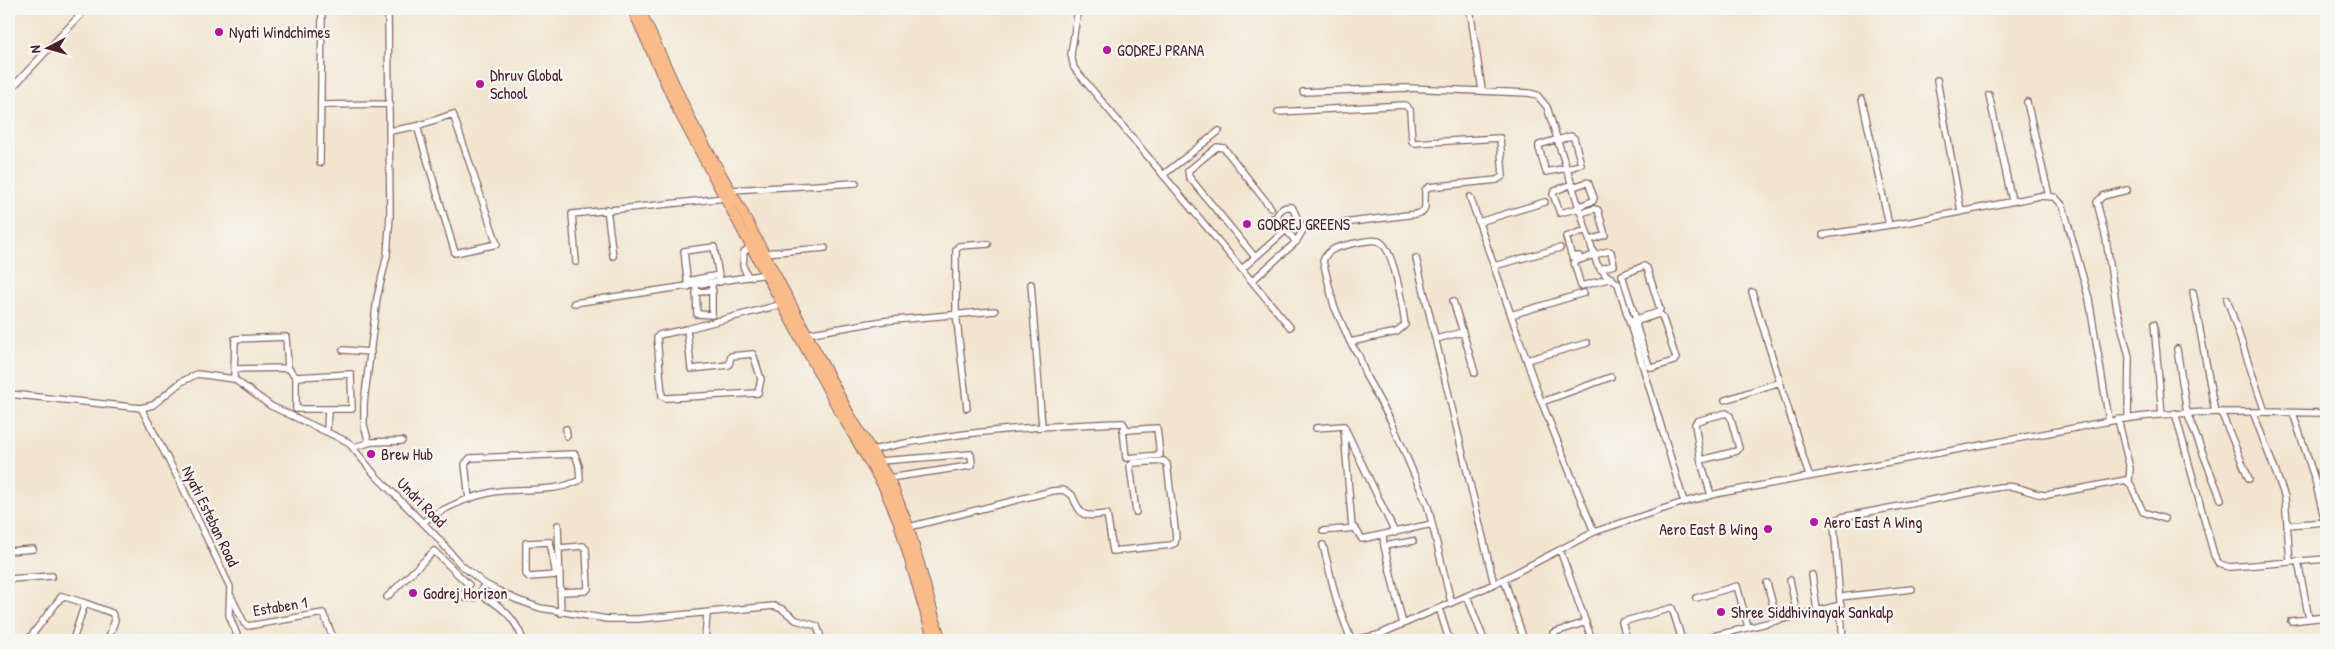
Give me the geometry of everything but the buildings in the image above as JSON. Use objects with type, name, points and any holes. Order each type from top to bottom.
[{"type":"highway","points":[[632,9],[678,111],[764,253],[850,415],[889,478],[909,527],[938,640]]},
{"type":"highway","points":[[640,9],[680,100],[728,194],[751,246],[839,411],[871,463],[893,508],[938,640]]},
{"type":"street","points":[[9,91],[86,9]]},
{"type":"street","points":[[369,442],[364,425],[364,403],[377,298],[388,239],[390,104],[388,9]]},
{"type":"street","points":[[1078,9],[1072,38],[1074,68],[1243,268],[1290,327]]},
{"type":"street","points":[[1470,9],[1482,90]]},
{"type":"street","points":[[320,163],[322,12]]},
{"type":"street","points":[[1937,80],[1961,212]]},
{"type":"street","points":[[1303,92],[1406,88],[1482,90],[1538,95],[1547,107],[1600,269],[1618,284],[1633,320]]},
{"type":"street","points":[[1989,95],[2012,202]]},
{"type":"street","points":[[1862,99],[1889,225]]},
{"type":"street","points":[[2027,102],[2049,196]]},
{"type":"street","points":[[321,105],[390,104]]},
{"type":"street","points":[[1243,268],[1286,230],[1303,230],[1416,214],[1423,212],[1426,207],[1425,190],[1429,187],[1500,179],[1503,176],[1502,140],[1497,137],[1414,143],[1412,141],[1410,110],[1405,105],[1278,112]]},
{"type":"street","points":[[390,131],[417,126],[453,114],[497,244],[455,252],[417,126]]},
{"type":"street","points":[[1164,175],[1219,131]]},
{"type":"street","points":[[1572,136],[1581,164],[1567,168],[1546,172],[1539,145],[1572,136]]},
{"type":"street","points":[[1255,257],[1189,178],[1188,171],[1218,147],[1224,148],[1270,208]]},
{"type":"street","points":[[1580,209],[1593,201],[1594,198],[1588,182],[1572,185],[1555,191],[1553,194],[1560,213],[1580,209],[1596,210],[1605,235],[1590,240]]},
{"type":"street","points":[[576,262],[572,214],[695,203],[728,194],[856,183]]},
{"type":"street","points":[[2127,190],[2103,196],[2097,202],[2106,239],[2117,308],[2129,357],[2128,418]]},
{"type":"street","points":[[1823,235],[1889,225],[2012,202],[2049,196],[2055,197],[2063,206],[2089,299],[2109,420]]},
{"type":"street","points":[[1470,197],[1542,402],[1594,532]]},
{"type":"street","points":[[1479,222],[1545,202]]},
{"type":"street","points":[[1296,242],[1273,218],[1286,206],[1292,207],[1303,230]]},
{"type":"street","points":[[607,210],[613,256]]},
{"type":"street","points":[[1253,280],[1296,242],[1303,230]]},
{"type":"street","points":[[1586,230],[1567,236],[1566,239],[1573,258],[1612,252],[1614,264],[1600,269]]},
{"type":"street","points":[[1350,342],[1396,332],[1404,325],[1393,264],[1386,246],[1378,241],[1367,241],[1338,247],[1329,251],[1323,261],[1334,306],[1350,342],[1359,356],[1366,376],[1392,424],[1428,507],[1451,602]]},
{"type":"street","points":[[967,408],[956,313],[956,250],[963,244],[988,244]]},
{"type":"street","points":[[748,277],[743,258],[744,252],[751,246]]},
{"type":"street","points":[[688,284],[684,251],[714,247],[719,279]]},
{"type":"street","points":[[764,253],[825,248]]},
{"type":"street","points":[[1494,266],[1560,248]]},
{"type":"street","points":[[1594,254],[1574,262],[1581,286],[1612,278]]},
{"type":"street","points":[[1416,258],[1494,584]]},
{"type":"street","points":[[1633,320],[1659,312],[1660,309],[1644,266],[1624,273],[1621,278],[1684,502]]},
{"type":"street","points":[[574,303],[719,279],[766,274]]},
{"type":"street","points":[[696,289],[719,279]]},
{"type":"street","points":[[696,289],[697,314],[712,315],[712,283]]},
{"type":"street","points":[[688,284],[696,289],[713,291]]},
{"type":"street","points":[[1031,284],[1042,427]]},
{"type":"street","points":[[1752,292],[1809,476]]},
{"type":"street","points":[[2193,292],[2218,412],[2249,479]]},
{"type":"street","points":[[1511,315],[1584,293]]},
{"type":"street","points":[[2227,299],[2265,412]]},
{"type":"street","points":[[1453,300],[1475,373]]},
{"type":"street","points":[[687,329],[691,370],[729,365],[730,356],[753,354],[761,379],[759,392],[727,396],[666,398],[662,396],[657,337],[687,329],[783,304]]},
{"type":"street","points":[[806,334],[883,321],[995,310]]},
{"type":"street","points":[[1661,315],[1675,360],[1650,367],[1641,348],[1637,322],[1661,315]]},
{"type":"street","points":[[2154,324],[2162,414]]},
{"type":"street","points":[[1436,339],[1462,332]]},
{"type":"street","points":[[234,379],[235,339],[286,338],[288,368],[296,377],[296,409],[352,408],[351,374],[296,377]]},
{"type":"street","points":[[1527,360],[1587,344]]},
{"type":"street","points":[[2177,349],[2187,413],[2221,499]]},
{"type":"street","points":[[343,350],[371,352]]},
{"type":"street","points":[[235,369],[288,368]]},
{"type":"street","name":"Undri Road","points":[[141,408],[153,405],[181,382],[197,374],[234,379],[271,406],[348,442],[376,476],[422,522],[460,564],[485,584],[515,599],[561,613],[623,619],[778,607],[796,620],[817,626],[822,640]]},
{"type":"street","points":[[1542,402],[1611,377]]},
{"type":"street","points":[[1725,400],[1780,382]]},
{"type":"street","points":[[9,394],[141,408]]},
{"type":"street","name":"Nyati Esteban Road","points":[[141,408],[182,486],[230,588],[229,615],[239,640]]},
{"type":"street","points":[[327,431],[328,409]]},
{"type":"street","points":[[2253,412],[2283,490],[2288,525],[2290,562]]},
{"type":"street","points":[[2288,525],[2326,524],[2315,480],[2293,412]]},
{"type":"street","points":[[1701,460],[1737,451],[1740,448],[1730,416],[1726,413],[1697,421],[1694,424],[1701,460],[1711,495]]},
{"type":"street","points":[[2176,413],[2216,560],[2224,566],[2230,567],[2326,559]]},
{"type":"street","points":[[1323,545],[1337,602],[1356,640],[1367,639],[1494,584],[1594,532],[1711,495],[2075,428],[2109,420],[2176,413],[2326,413]]},
{"type":"street","points":[[2118,419],[2130,469],[2129,481],[2143,512],[2165,519]]},
{"type":"street","points":[[872,450],[936,437],[1042,427],[1123,423],[1126,428]]},
{"type":"street","points":[[1344,426],[1395,533]]},
{"type":"street","points":[[1316,428],[1344,426]]},
{"type":"street","points":[[1344,426],[1352,528]]},
{"type":"street","points":[[1126,428],[1157,428],[1160,455],[1126,458],[1123,430],[1126,428]]},
{"type":"street","points":[[566,429],[566,436]]},
{"type":"street","points":[[354,448],[369,442],[402,440]]},
{"type":"street","points":[[422,522],[443,509],[493,492],[567,487],[580,480],[579,466],[575,454],[470,458],[465,464],[469,499]]},
{"type":"street","points":[[880,461],[971,454],[972,465],[970,466],[889,478]]},
{"type":"street","points":[[909,527],[1062,490],[1072,495],[1080,513],[1084,516],[1107,514],[1113,550],[1171,545],[1175,543],[1176,537],[1167,464],[1164,461],[1133,463],[1130,466],[1136,512]]},
{"type":"street","points":[[1844,640],[1834,525],[1838,518],[2000,487],[2021,487],[2041,495],[2129,481]]},
{"type":"street","points":[[1323,531],[1355,528],[1362,539],[1432,524]]},
{"type":"street","points":[[558,525],[560,548],[558,575]]},
{"type":"street","points":[[1383,535],[1403,624]]},
{"type":"street","points":[[1384,546],[1413,541]]},
{"type":"street","points":[[558,575],[529,577],[526,574],[526,543],[550,542],[552,544],[558,575],[561,592],[561,613]]},
{"type":"street","points":[[560,548],[584,546],[586,549],[588,589],[585,591],[561,592]]},
{"type":"street","points":[[9,551],[33,549]]},
{"type":"street","points":[[1560,550],[1592,640]]},
{"type":"street","points":[[387,597],[434,552],[469,585]]},
{"type":"street","points":[[2298,562],[2309,619]]},
{"type":"street","points":[[476,575],[463,594],[466,598],[474,598],[485,584]]},
{"type":"street","points":[[1812,575],[1817,610]]},
{"type":"street","points":[[9,579],[52,576]]},
{"type":"street","points":[[1504,579],[1524,640]]},
{"type":"street","points":[[1790,580],[1797,615]]},
{"type":"street","points":[[1767,583],[1777,620]]},
{"type":"street","points":[[1696,598],[1737,586],[1748,627]]},
{"type":"street","points":[[1840,597],[1912,589]]},
{"type":"street","name":"Estaben 1","points":[[230,594],[244,623],[248,626],[323,613],[334,640]]},
{"type":"street","points":[[478,594],[492,600],[511,617],[523,640]]},
{"type":"street","points":[[28,640],[62,596],[112,614],[115,620],[108,640]]},
{"type":"street","points":[[1467,596],[1484,640]]},
{"type":"street","points":[[73,640],[85,603]]},
{"type":"street","points":[[1697,640],[1841,605]]},
{"type":"street","points":[[1439,608],[1449,640]]},
{"type":"street","points":[[1627,640],[1622,622],[1672,608],[1682,640]]},
{"type":"street","points":[[705,640],[707,613]]},
{"type":"street","points":[[2291,621],[2326,617]]},
{"type":"street","points":[[1553,633],[1586,622]]},
{"type":"place","name":"Nyati Windchimes","points":[[219,32]]},
{"type":"place","name":"GODREJ PRANA","points":[[1107,50]]},
{"type":"place","name":"Dhruv Global School","points":[[480,84]]},
{"type":"place","name":"GODREJ GREENS","points":[[1247,224]]},
{"type":"place","name":"Brew Hub","points":[[371,454]]},
{"type":"place","name":"Aero East A Wing","points":[[1814,522]]},
{"type":"place","name":"Aero East B Wing","points":[[1768,529]]},
{"type":"place","name":"Godrej Horizon","points":[[413,593]]},
{"type":"place","name":"Shree Siddhivinayak Sankalp","points":[[1721,612]]}]
